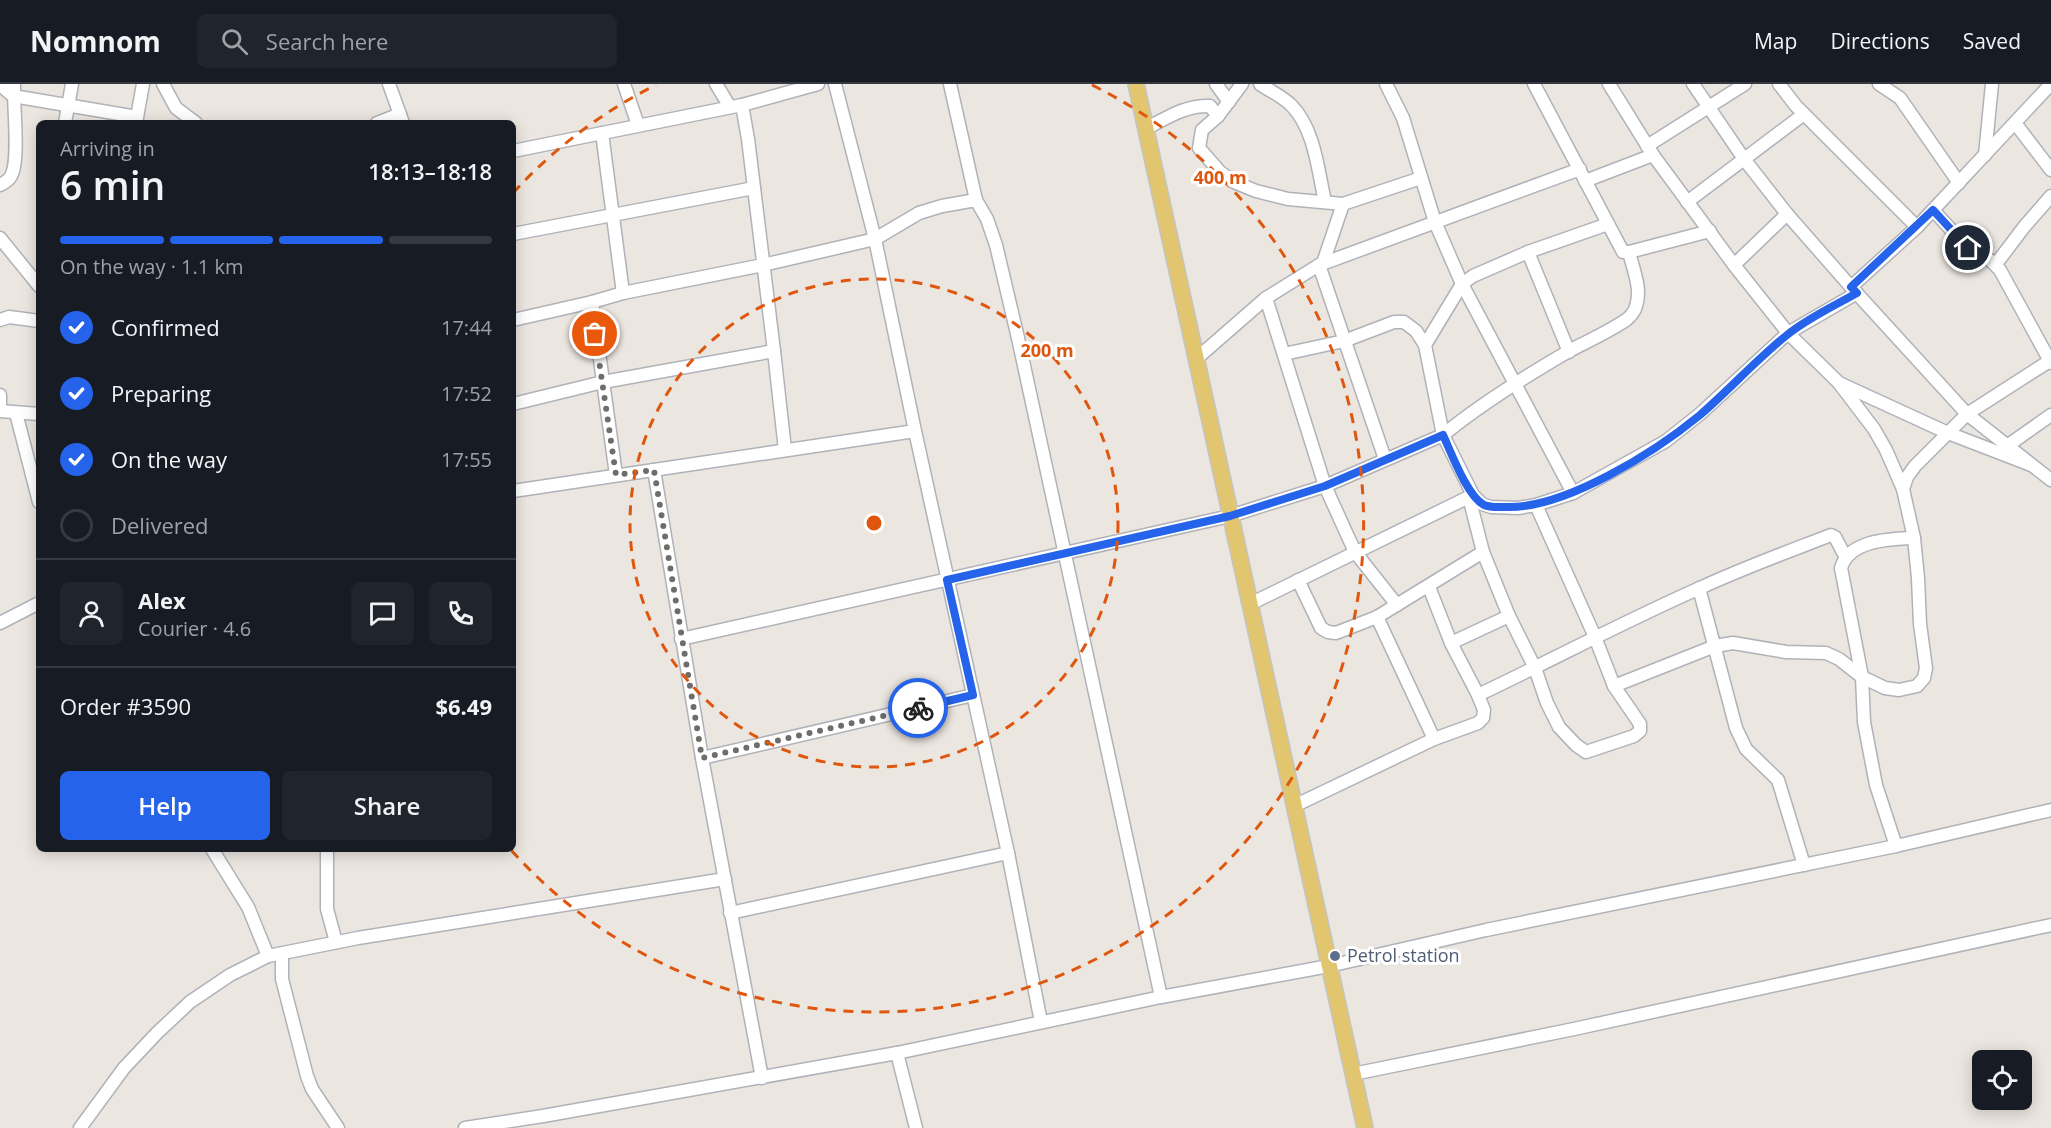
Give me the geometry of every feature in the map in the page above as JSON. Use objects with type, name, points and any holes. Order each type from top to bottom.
[{"type":"main road","points":[[1136,84],[1365,1128]]},
{"type":"street","points":[[66,120],[72,84]]},
{"type":"street","points":[[0,85],[69,107],[136,120],[143,84]]},
{"type":"street","points":[[163,84],[176,108],[192,120]]},
{"type":"street","points":[[389,84],[401,118]]},
{"type":"street","points":[[624,84],[638,125]]},
{"type":"street","points":[[716,84],[736,106],[754,188],[785,450]]},
{"type":"street","points":[[516,150],[736,106],[819,84]]},
{"type":"street","points":[[835,84],[875,239],[1008,854],[1041,1022]]},
{"type":"street","points":[[950,84],[976,200],[987,219],[996,245],[1161,997]]},
{"type":"street","points":[[1216,84],[1229,102]]},
{"type":"street","points":[[1242,84],[1218,116],[1202,130],[1198,144],[1220,172],[1234,182],[1256,191],[1288,199],[1343,204],[1420,178]]},
{"type":"street","points":[[1260,84],[1290,104],[1301,117],[1310,136],[1325,202]]},
{"type":"street","points":[[1386,84],[1403,117],[1435,222],[1462,284],[1573,493]]},
{"type":"street","points":[[1534,84],[1623,252],[1710,231]]},
{"type":"street","points":[[1609,84],[1650,151],[1734,265],[1788,333],[1839,383],[1874,429],[1886,450],[1903,489],[1914,538],[1920,624],[1926,668],[1924,678],[1917,687],[1899,690],[1885,688],[1862,677],[1839,659],[1826,653],[1786,652],[1732,643],[1715,646],[1614,686]]},
{"type":"street","points":[[1693,84],[1744,159],[1787,214],[1854,290],[1967,414],[2051,480]]},
{"type":"street","points":[[1585,182],[1650,151],[1745,84]]},
{"type":"street","points":[[1779,84],[1804,114],[1917,227]]},
{"type":"street","points":[[1879,84],[1900,99],[1959,183]]},
{"type":"street","points":[[1985,155],[1992,84]]},
{"type":"street","points":[[1471,496],[1491,507],[1518,508],[1536,505],[1573,493],[1666,441],[1700,414],[1788,333],[1854,290],[1917,227],[2051,84]]},
{"type":"street","points":[[0,185],[11,177],[13,171],[16,128],[14,90]]},
{"type":"street","points":[[1145,129],[1192,106],[1210,106],[1218,116]]},
{"type":"street","points":[[1687,202],[1804,114]]},
{"type":"street","points":[[2015,123],[2051,170]]},
{"type":"street","points":[[602,133],[623,293]]},
{"type":"street","points":[[1196,359],[1266,298],[1321,264],[1580,169]]},
{"type":"street","points":[[516,233],[754,188]]},
{"type":"street","points":[[1995,264],[2051,196]]},
{"type":"street","points":[[516,319],[623,293],[763,265],[875,239],[919,213],[976,200]]},
{"type":"street","points":[[1343,204],[1321,264],[1344,341],[1385,459]]},
{"type":"street","points":[[1903,489],[1907,477],[1915,466],[1967,414],[2050,361],[1995,264],[1968,248],[1933,210]]},
{"type":"street","points":[[1734,265],[1787,214]]},
{"type":"street","points":[[1425,345],[1462,284],[1473,276],[1528,252],[1608,224]]},
{"type":"street","points":[[0,238],[36,282]]},
{"type":"street","points":[[1528,252],[1569,352]]},
{"type":"street","points":[[681,639],[1230,516],[1325,486],[1443,435],[1462,419],[1515,385],[1628,319],[1636,308],[1638,287],[1629,252]]},
{"type":"street","points":[[1266,298],[1325,486],[1355,552],[1397,605]]},
{"type":"street","points":[[592,302],[616,475]]},
{"type":"street","points":[[0,320],[9,317],[36,321]]},
{"type":"street","points":[[1284,354],[1344,341],[1394,322],[1404,322],[1416,331],[1425,345],[1443,435],[1471,496],[1483,552],[1559,727],[1575,745],[1586,752],[1634,736],[1640,731],[1640,724],[1614,686],[1595,637],[1536,505]]},
{"type":"street","points":[[516,403],[603,382],[774,351]]},
{"type":"street","points":[[1839,383],[1948,434],[2031,465]]},
{"type":"street","points":[[0,395],[0,409],[16,413],[36,414]]},
{"type":"street","points":[[16,413],[36,490]]},
{"type":"street","points":[[2007,446],[2051,414]]},
{"type":"street","points":[[516,491],[915,431]]},
{"type":"street","points":[[654,470],[702,758],[762,1078]]},
{"type":"street","points":[[1250,604],[1471,496]]},
{"type":"street","points":[[1478,694],[1699,588],[1770,557],[1831,535],[1845,556]]},
{"type":"street","points":[[1896,846],[1876,785],[1864,722],[1862,677],[1841,568],[1845,556],[1874,542],[1914,538]]},
{"type":"street","points":[[1298,580],[1321,628],[1336,633],[1377,617],[1483,552]]},
{"type":"street","points":[[1294,806],[1434,739],[1481,720],[1484,710],[1478,694],[1451,643],[1429,587]]},
{"type":"street","points":[[1699,588],[1736,728],[1746,749],[1778,780],[1804,865]]},
{"type":"street","points":[[0,622],[36,604]]},
{"type":"street","points":[[1451,643],[1509,616]]},
{"type":"street","points":[[1377,617],[1434,739]]},
{"type":"street","points":[[702,758],[973,695]]},
{"type":"street","points":[[465,1128],[897,1053],[1161,997],[1329,966],[1486,930],[1896,846],[2051,810]]},
{"type":"street","points":[[214,852],[248,907],[268,956]]},
{"type":"street","points":[[327,852],[327,909],[336,942]]},
{"type":"street","points":[[730,913],[1008,854]]},
{"type":"street","points":[[80,1128],[124,1068],[190,1002],[230,975],[268,956],[336,942],[725,879]]},
{"type":"street","points":[[1353,1074],[1574,1029],[2051,925]]},
{"type":"street","points":[[282,954],[282,980],[309,1083],[338,1128]]},
{"type":"street","points":[[897,1053],[916,1128]]},
{"type":"way so far","points":[[595,334],[616,475],[654,470],[702,758],[918,708]]},
{"type":"place","name":"Petrol station","points":[[1335,956]]},
{"type":"route","points":[[918,708],[973,695],[947,580],[1230,516],[1325,486],[1443,435],[1473,495],[1482,504],[1491,507],[1518,508],[1536,505],[1573,493],[1666,441],[1700,414],[1788,333],[1857,293],[1851,287],[1933,210],[1968,248]]}]
